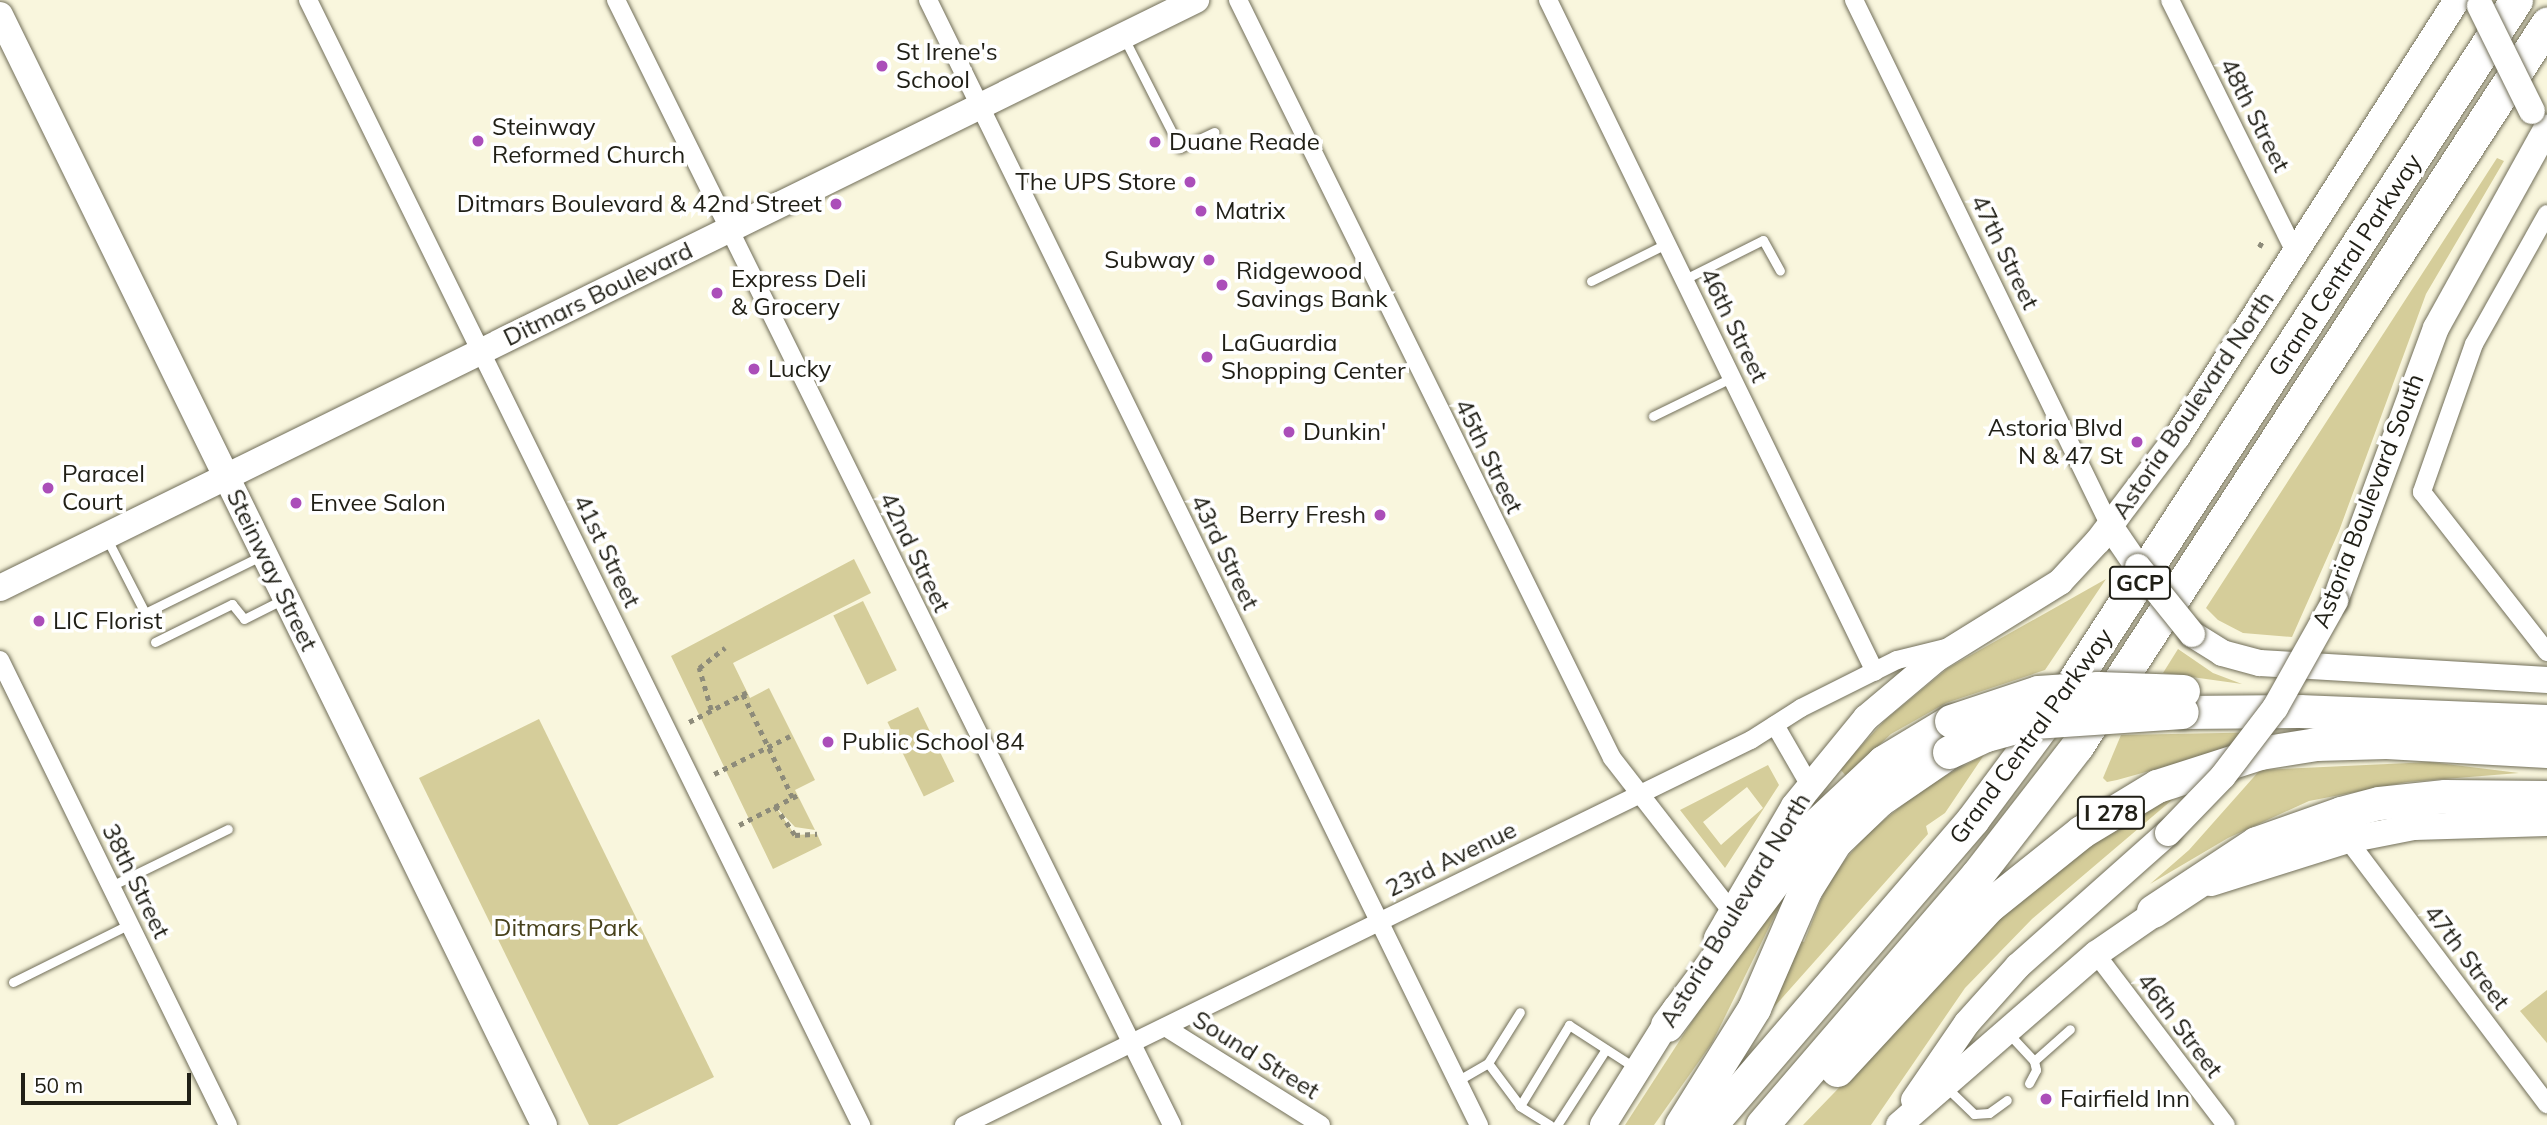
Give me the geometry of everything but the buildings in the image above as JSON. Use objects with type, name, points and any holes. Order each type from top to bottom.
[{"type":"highway","name":"Grand Central Parkway","points":[[1710,1125],[1973,819],[2060,702],[2516,0]]},
{"type":"highway","name":"Grand Central Parkway","points":[[1762,1125],[1977,875],[2077,746],[2547,24]]},
{"type":"highway","points":[[1667,1025],[1823,818],[1883,762],[1950,736],[1986,735],[2034,722],[2182,701],[2547,721]]},
{"type":"highway","points":[[1681,1125],[1754,1008],[1805,890],[1835,842],[1950,736]]},
{"type":"highway","name":"I 278","points":[[1790,1125],[1990,905],[2081,832],[2145,792],[2260,753],[2316,744],[2386,742],[2547,751]]},
{"type":"highway","points":[[2152,911],[2256,843],[2340,813],[2435,797],[2547,797]]},
{"type":"street","name":"41st Street","points":[[308,0],[861,1125]]},
{"type":"street","name":"42nd Street","points":[[616,0],[1172,1125]]},
{"type":"street","name":"43rd Street","points":[[928,0],[1479,1125]]},
{"type":"street","name":"Ditmars Boulevard","points":[[0,588],[1196,0]]},
{"type":"street","name":"45th Street","points":[[1238,0],[1606,746],[1639,795],[1732,912]]},
{"type":"street","name":"46th Street","points":[[1548,0],[1875,672]]},
{"type":"street","name":"47th Street","points":[[1854,0],[2110,526]]},
{"type":"street","name":"48th Street","points":[[2170,0],[2295,252]]},
{"type":"street","name":"Astoria Boulevard North","points":[[1603,1125],[1667,1025],[1809,784],[1888,698],[1961,643],[2060,582],[2110,526],[2177,437],[2295,252],[2471,2]]},
{"type":"street","points":[[2471,2],[2542,131]]},
{"type":"street","name":"Steinway Street","points":[[0,15],[544,1125]]},
{"type":"street","name":"Astoria Boulevard South","points":[[1898,1125],[1989,997],[2049,937],[2168,833],[2223,776],[2269,716],[2335,601],[2436,328],[2542,131]]},
{"type":"street","name":"Astoria Boulevard South","points":[[2547,214],[2474,344],[2422,492],[2547,652]]},
{"type":"street","points":[[2110,526],[2138,567],[2192,634],[2222,653],[2260,663],[2547,680]]},
{"type":"street","name":"23rd Avenue","points":[[964,1125],[1639,795],[1898,660],[1961,643]]},
{"type":"street","name":"38th Street","points":[[0,660],[228,1125]]},
{"type":"street","points":[[1775,724],[1809,784]]},
{"type":"street","points":[[1898,1125],[2096,954],[2152,911],[2217,880],[2348,839],[2452,823],[2547,823]]},
{"type":"street","name":"47th Street","points":[[2348,839],[2547,1104]]},
{"type":"street","name":"46th Street","points":[[2096,954],[2226,1125]]},
{"type":"street","name":"Sound Street","points":[[1165,1027],[1321,1125]]},
{"type":"street","points":[[1286,1125],[1296,1109]]},
{"type":"lane","points":[[1123,36],[1180,148],[1215,132]]},
{"type":"lane","points":[[1685,279],[1763,240],[1780,271]]},
{"type":"lane","points":[[1591,281],[1668,243]]},
{"type":"lane","points":[[1653,416],[1733,377]]},
{"type":"lane","points":[[106,536],[145,613],[264,554]]},
{"type":"lane","points":[[155,642],[232,604],[244,619],[286,598]]},
{"type":"lane","points":[[111,886],[228,829]]},
{"type":"lane","points":[[13,982],[130,923]]},
{"type":"lane","points":[[1457,1081],[1488,1063],[1520,1012]]},
{"type":"lane","points":[[1520,1106],[1538,1082],[1569,1026],[1638,1070]]},
{"type":"lane","points":[[2035,1060],[2070,1029]]},
{"type":"lane","points":[[2007,1031],[2035,1060],[2036,1070],[2029,1083]]},
{"type":"lane","points":[[1558,1125],[1584,1079],[1606,1049]]},
{"type":"lane","points":[[1488,1063],[1520,1106],[1545,1124]]},
{"type":"lane","points":[[1945,1086],[1975,1114],[1989,1113],[2007,1100]]},
{"type":"path","points":[[2259,247],[2263,240]]},
{"type":"path","points":[[711,710],[699,668],[725,648]]},
{"type":"path","points":[[689,722],[745,693],[768,747],[796,796],[739,825]]},
{"type":"path","points":[[714,774],[790,736]]},
{"type":"path","points":[[775,806],[795,835],[817,834]]},
{"type":"green space","points":[[2497,158],[2504,161],[2426,294],[2339,531],[2292,637],[2243,633],[2218,620],[2206,608]]},
{"type":"green space","points":[[854,559],[871,593],[733,663],[750,698],[769,688],[815,780],[795,790],[815,830],[795,827],[775,806],[795,835],[817,834],[822,845],[773,869],[671,656]]},
{"type":"green space","points":[[2106,579],[2045,670],[1946,703],[1891,734],[1846,776],[1840,769],[1885,720],[1948,668]]},
{"type":"green space","points":[[863,601],[897,670],[867,685],[833,615]]},
{"type":"green space","points":[[2178,649],[2213,673],[2242,684],[2163,673]]},
{"type":"green space","points":[[918,707],[954,782],[924,797],[887,722]]},
{"type":"green space","name":"Ditmars Park","points":[[539,719],[714,1077],[617,1125],[589,1125],[419,778]]},
{"type":"green space","points":[[2273,732],[2265,739],[2117,780],[2107,782],[2103,778],[2121,735]]},
{"type":"green space","points":[[1984,755],[1945,813],[1926,826],[1928,834],[1766,1016],[1798,940],[1804,942],[1826,887],[1845,860],[1867,834],[1926,786]]},
{"type":"green space","points":[[2430,762],[2519,773],[2407,782],[2309,801],[2228,838],[2150,884],[2189,850],[2260,770]]},
{"type":"green space","points":[[1768,765],[1779,785],[1725,868],[1680,810]],"holes":[[[1747,787],[1763,808],[1721,845],[1703,822]]]},
{"type":"green space","points":[[2179,794],[2032,919],[1965,988],[1871,1125],[1803,1125],[1918,1006],[1993,919],[2141,802]]},
{"type":"green space","points":[[1790,870],[1783,899],[1712,1043],[1654,1125],[1625,1125]]},
{"type":"green space","points":[[2547,990],[2547,1043],[2520,1011]]},
{"type":"place","name":"St Irene's School","points":[[882,66]]},
{"type":"place","name":"Steinway Reformed Church","points":[[478,141]]},
{"type":"place","name":"Duane Reade","points":[[1155,142]]},
{"type":"place","name":"The UPS Store","points":[[1190,182]]},
{"type":"place","name":"Ditmars Boulevard & 42nd Street","points":[[836,204]]},
{"type":"place","name":"Matrix","points":[[1201,211]]},
{"type":"place","name":"Subway","points":[[1209,260]]},
{"type":"place","name":"Ridgewood Savings Bank","points":[[1222,285]]},
{"type":"place","name":"Express Deli & Grocery","points":[[717,293]]},
{"type":"place","name":"LaGuardia Shopping Center","points":[[1207,357]]},
{"type":"place","name":"Lucky","points":[[754,369]]},
{"type":"place","name":"Dunkin'","points":[[1289,432]]},
{"type":"place","name":"Astoria Blvd N & 47 St","points":[[2137,442]]},
{"type":"place","name":"Paracel Court","points":[[48,488]]},
{"type":"place","name":"Envee Salon","points":[[296,503]]},
{"type":"place","name":"Berry Fresh","points":[[1380,515]]},
{"type":"place","name":"LIC Florist","points":[[39,621]]},
{"type":"place","name":"Public School 84","points":[[828,742]]},
{"type":"place","name":"Fairfield Inn","points":[[2046,1099]]}]
